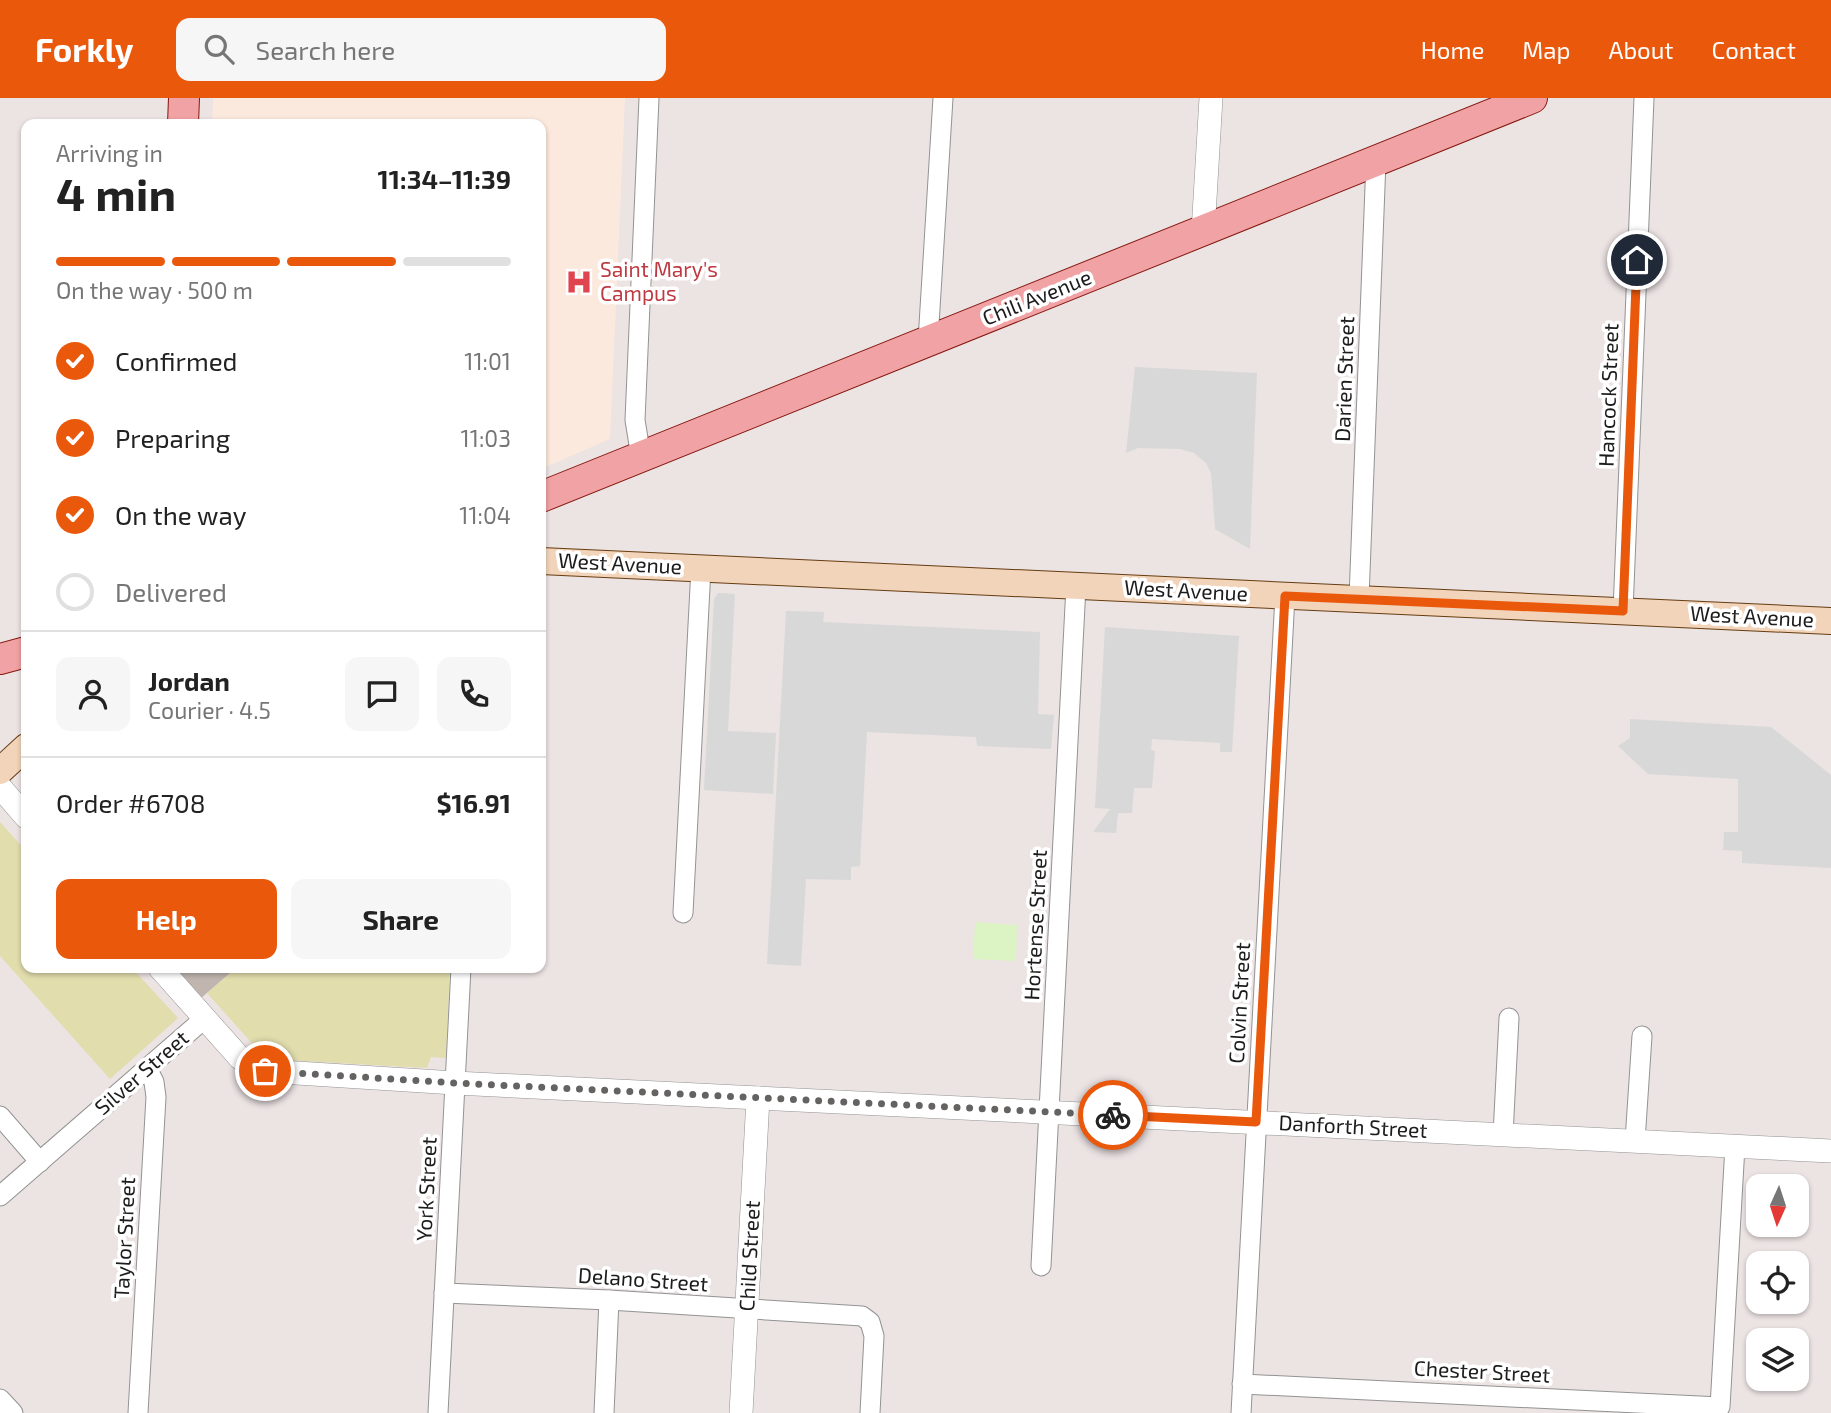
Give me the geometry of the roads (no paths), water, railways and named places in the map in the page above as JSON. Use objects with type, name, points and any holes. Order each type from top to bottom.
[{"type":"main road","points":[[183,119],[184,98]]},
{"type":"main road","name":"Chili Avenue","points":[[546,495],[1203,232],[1521,100]]},
{"type":"main road","name":"West Avenue","points":[[546,561],[1831,621]]},
{"type":"main road","points":[[0,659],[21,653]]},
{"type":"main road","points":[[0,771],[21,752]]},
{"type":"street","points":[[641,457],[635,420],[649,98]]},
{"type":"street","points":[[928,341],[943,98]]},
{"type":"street","points":[[1203,232],[1211,98]]},
{"type":"street","name":"Hancock Street","points":[[1623,611],[1644,98]]},
{"type":"street","name":"Darien Street","points":[[1359,598],[1376,161]]},
{"type":"street","points":[[683,912],[701,568]]},
{"type":"street","name":"Hortense Street","points":[[1041,1266],[1076,586]]},
{"type":"street","name":"Colvin Street","points":[[1241,1413],[1285,596]]},
{"type":"street","points":[[0,788],[21,811]]},
{"type":"street","points":[[164,973],[205,1018]]},
{"type":"street","name":"York Street","points":[[438,1413],[461,973]]},
{"type":"street","name":"Silver Street","points":[[0,1196],[205,1018],[240,1058],[259,1070],[455,1083]]},
{"type":"street","points":[[1503,1135],[1508,1018]]},
{"type":"street","points":[[1635,1141],[1642,1036]]},
{"type":"street","name":"Taylor Street","points":[[138,1413],[156,1092],[155,1082],[147,1068]]},
{"type":"street","name":"Danforth Street","points":[[455,1083],[1831,1151]]},
{"type":"street","name":"Child Street","points":[[741,1413],[758,1098]]},
{"type":"street","points":[[0,1116],[40,1162]]},
{"type":"street","name":"Chester Street","points":[[1242,1384],[1720,1407],[1735,1146]]},
{"type":"street","name":"Delano Street","points":[[444,1293],[609,1300],[862,1317],[870,1322],[874,1336],[870,1413]]},
{"type":"street","points":[[604,1413],[609,1300]]},
{"type":"street","points":[[0,1398],[13,1413]]},
{"type":"place","name":"Saint Mary's Campus","points":[[579,282]]}]
